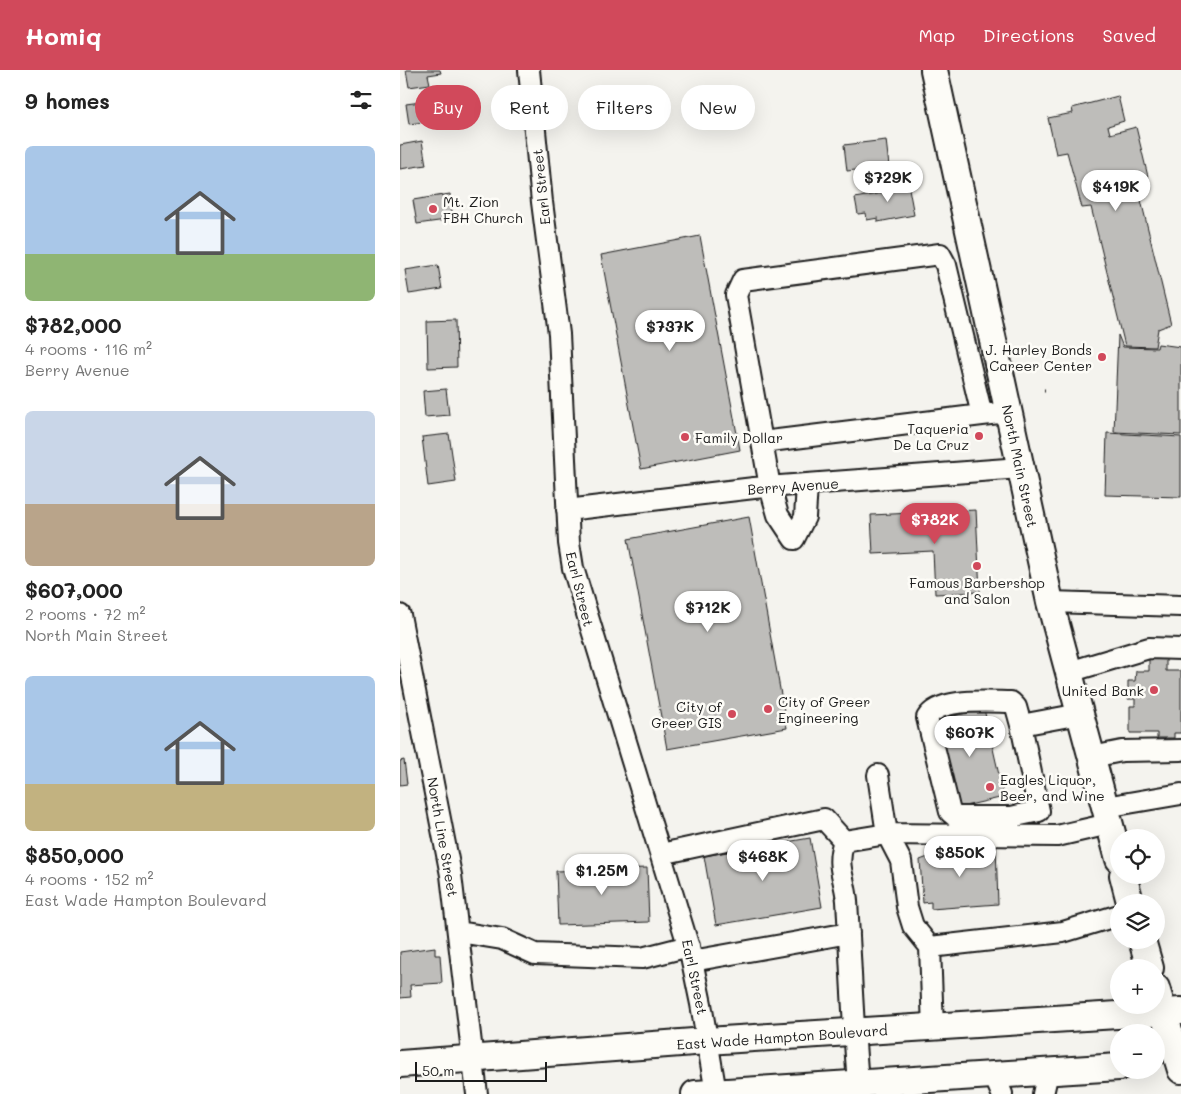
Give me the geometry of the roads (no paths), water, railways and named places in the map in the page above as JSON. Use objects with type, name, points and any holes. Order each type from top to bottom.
[{"type":"main road","name":"North Main Street","points":[[934,70],[1050,602],[1111,829]]},
{"type":"main road","name":"East Wade Hampton Boulevard","points":[[400,1064],[708,1041],[933,1028],[1167,1004]]},
{"type":"main road","points":[[1167,1004],[1174,1065]]},
{"type":"main road","points":[[705,1093],[1046,1083],[1110,1069]]},
{"type":"street","name":"Earl Street","points":[[529,70],[542,202],[559,334],[569,543],[577,588],[661,854],[690,954],[708,1041],[705,1093]]},
{"type":"street","points":[[807,484],[805,517],[794,539],[778,515],[770,487],[736,294],[743,280],[940,254],[946,265],[982,415]]},
{"type":"street","points":[[762,442],[1008,412]]},
{"type":"street","name":"Berry Avenue","points":[[567,510],[770,487],[1020,468]]},
{"type":"street","points":[[1050,602],[1181,606]]},
{"type":"street","name":"North Line Street","points":[[400,616],[451,874],[477,1094]]},
{"type":"street","points":[[1069,672],[1149,648],[1181,650]]},
{"type":"street","points":[[1011,702],[1016,707],[1021,725],[1039,811],[1011,817],[956,817],[950,812],[947,803],[927,718],[931,711],[953,703],[1011,702]]},
{"type":"street","points":[[1021,725],[1080,714]]},
{"type":"street","points":[[1092,757],[1122,751],[1181,750]]},
{"type":"street","points":[[878,775],[887,834],[901,861],[907,907],[913,926],[930,947],[933,1028]]},
{"type":"street","points":[[844,841],[887,834],[1056,836],[1107,816],[1181,794]]},
{"type":"street","points":[[661,854],[824,818],[844,841]]},
{"type":"street","points":[[844,841],[838,856],[847,898],[852,1033],[858,1089]]},
{"type":"street","points":[[930,947],[1063,932],[1110,918]]},
{"type":"street","points":[[459,932],[502,939],[535,954],[642,958],[690,954],[849,933]]},
{"type":"place","name":"Mt. Zion FBH Church","points":[[433,209]]},
{"type":"place","name":"J. Harley Bonds Career Center","points":[[1102,357]]},
{"type":"place","name":"Taqueria De La Cruz","points":[[979,436]]},
{"type":"place","name":"Family Dollar","points":[[685,437]]},
{"type":"place","name":"Famous Barbershop and Salon","points":[[977,566]]},
{"type":"place","name":"United Bank","points":[[1154,690]]},
{"type":"place","name":"City of Greer Engineering","points":[[768,709]]},
{"type":"place","name":"City of Greer GIS","points":[[732,714]]},
{"type":"place","name":"Eagles Liquor, Beer, and Wine","points":[[990,787]]}]
